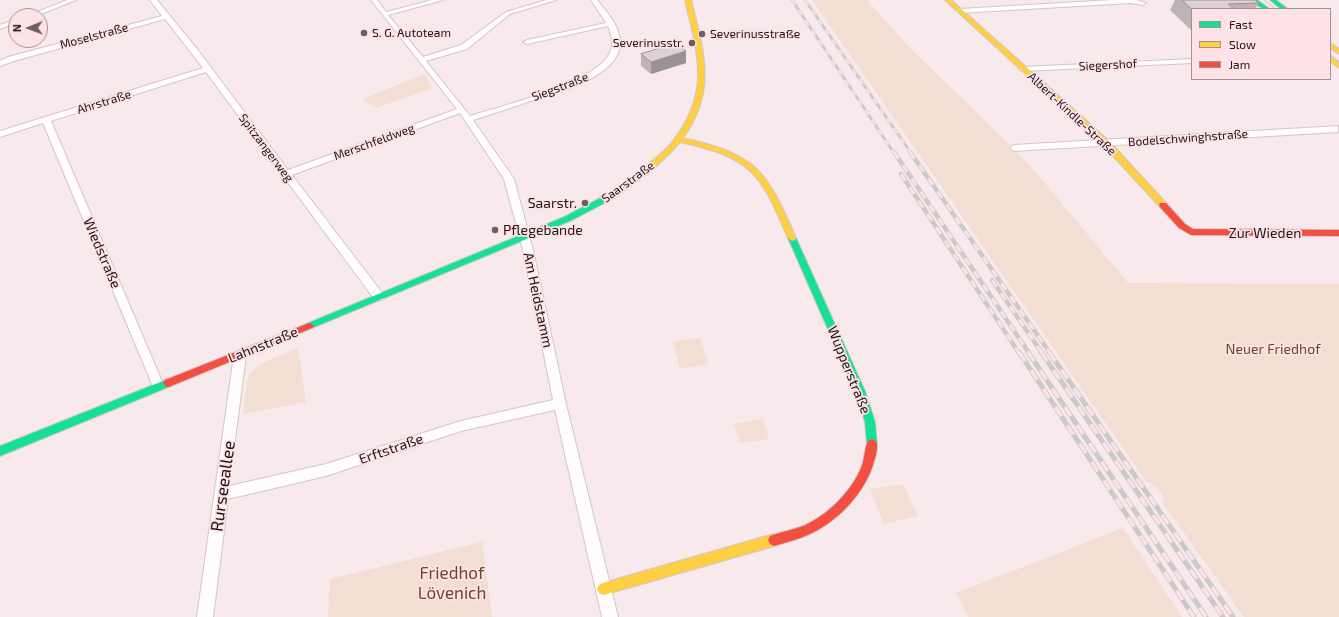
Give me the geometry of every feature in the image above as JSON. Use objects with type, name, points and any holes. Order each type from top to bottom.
[{"type":"street","points":[[48,9],[73,0]]},
{"type":"street","name":"Spitzangerweg","points":[[153,0],[165,17],[208,69],[379,297]]},
{"type":"street","name":"Am Heidstamm","points":[[374,0],[469,119],[509,179],[524,237],[560,404],[610,617]]},
{"type":"street","points":[[384,14],[440,0]]},
{"type":"street","points":[[421,60],[464,47],[508,13],[553,0]]},
{"type":"street","name":"Siegstraße","points":[[469,119],[567,87],[596,72],[613,56],[616,49],[615,35],[596,0]]},
{"type":"street","name":"Saarstraße","points":[[524,237],[565,220],[602,202],[647,171],[678,139],[690,122],[700,100],[704,81],[699,47],[688,0]]},
{"type":"street","name":"Albert-Kindle-Straße","points":[[948,0],[1106,143],[1182,226],[1190,232]]},
{"type":"street","points":[[1253,0],[1265,8]]},
{"type":"street","points":[[1273,0],[1284,8]]},
{"type":"street","points":[[959,11],[1130,1],[1143,3]]},
{"type":"street","name":"Moselstraße","points":[[0,64],[11,59],[165,17]]},
{"type":"street","points":[[528,42],[610,24]]},
{"type":"street","points":[[1331,46],[1339,52]]},
{"type":"street","points":[[1331,59],[1339,66]]},
{"type":"street","name":"Siegershof","points":[[1023,69],[1191,61]]},
{"type":"street","name":"Ahrstraße","points":[[0,134],[208,69]]},
{"type":"street","name":"Merschfeldweg","points":[[286,174],[462,110]]},
{"type":"street","name":"Wiedstraße","points":[[46,120],[158,386]]},
{"type":"street","name":"Bodelschwinghstraße","points":[[1014,148],[1338,129]]},
{"type":"street","name":"Wupperstraße","points":[[603,589],[802,531],[832,513],[849,497],[860,482],[870,454],[872,433],[869,416],[860,392],[766,182],[759,173],[738,157],[711,147],[678,139]]},
{"type":"street","name":"Zur Wieden","points":[[1190,232],[1339,233]]},
{"type":"street","name":"Lahnstraße","points":[[0,451],[158,386],[240,355],[524,237]]},
{"type":"street","name":"Rurseeallee","points":[[205,617],[240,355]]},
{"type":"street","name":"Erftstraße","points":[[222,494],[326,470],[461,426],[560,404]]},
{"type":"green space","name":"Neuer Friedhof","points":[[812,0],[867,0],[907,45],[1013,148],[1038,175],[1128,283],[1339,284],[1339,617],[1244,617],[1164,505],[1163,496],[1159,490],[1145,480]]},
{"type":"green space","points":[[424,74],[433,88],[376,108],[363,99]]},
{"type":"green space","points":[[700,338],[708,364],[680,369],[673,342]]},
{"type":"green space","points":[[298,348],[306,402],[243,414],[247,383],[251,373],[262,364],[277,356]]},
{"type":"green space","points":[[763,419],[769,439],[740,443],[734,424]]},
{"type":"green space","points":[[903,484],[918,516],[884,524],[870,489]]},
{"type":"green space","points":[[1123,528],[1182,617],[968,617],[956,593]]},
{"type":"green space","name":"Friedhof Lövenich","points":[[482,542],[492,617],[328,617],[330,579]]},
{"type":"building","points":[[1182,0],[1255,0],[1259,3],[1228,4],[1233,8],[1191,8]]},
{"type":"building","points":[[676,44],[686,51],[651,62],[641,54]]},
{"type":"tram line","points":[[1264,0],[1275,8]]},
{"type":"tram line","points":[[1331,55],[1339,61]]},
{"type":"railway","points":[[792,0],[894,153]]},
{"type":"railway","points":[[805,0],[911,153]]},
{"type":"railway","points":[[894,152],[1029,353]]},
{"type":"railway","points":[[910,152],[1050,353]]},
{"type":"railway","points":[[901,174],[1019,353]]},
{"type":"railway","points":[[992,280],[1042,353]]},
{"type":"railway","points":[[1019,352],[1194,617]]},
{"type":"railway","points":[[1028,352],[1206,617]]},
{"type":"railway","points":[[1041,352],[1223,617]]},
{"type":"railway","points":[[1049,352],[1233,617]]},
{"type":"traffic: fast","points":[[1253,0],[1265,8]]},
{"type":"traffic: fast","points":[[1273,0],[1284,8]]},
{"type":"traffic: fast","points":[[309,326],[567,219],[613,195],[644,173]]},
{"type":"traffic: fast","points":[[792,238],[860,391],[870,422],[872,444]]},
{"type":"traffic: fast","points":[[0,451],[168,383]]},
{"type":"traffic: slow","points":[[644,173],[676,142],[685,130],[698,105],[701,91],[702,66],[688,0]]},
{"type":"traffic: slow","points":[[948,0],[1106,143],[1163,205]]},
{"type":"traffic: slow","points":[[1331,46],[1339,52]]},
{"type":"traffic: slow","points":[[1331,59],[1339,66]]},
{"type":"traffic: slow","points":[[678,139],[706,146],[732,155],[754,169],[763,179],[771,192],[792,238]]},
{"type":"traffic: slow","points":[[603,589],[774,540]]},
{"type":"traffic: jam","points":[[1163,205],[1182,226],[1191,232],[1339,233]]},
{"type":"traffic: jam","points":[[168,383],[309,326]]},
{"type":"traffic: jam","points":[[774,540],[814,526],[835,511],[861,480],[870,456],[872,444]]},
{"type":"place","name":"S. G. Autoteam","points":[[364,33]]},
{"type":"place","name":"Severinusstraße","points":[[702,34]]},
{"type":"place","name":"Severinusstr.","points":[[692,43]]},
{"type":"place","name":"Saarstr.","points":[[585,203]]},
{"type":"place","name":"Pflegebande","points":[[495,230]]}]
